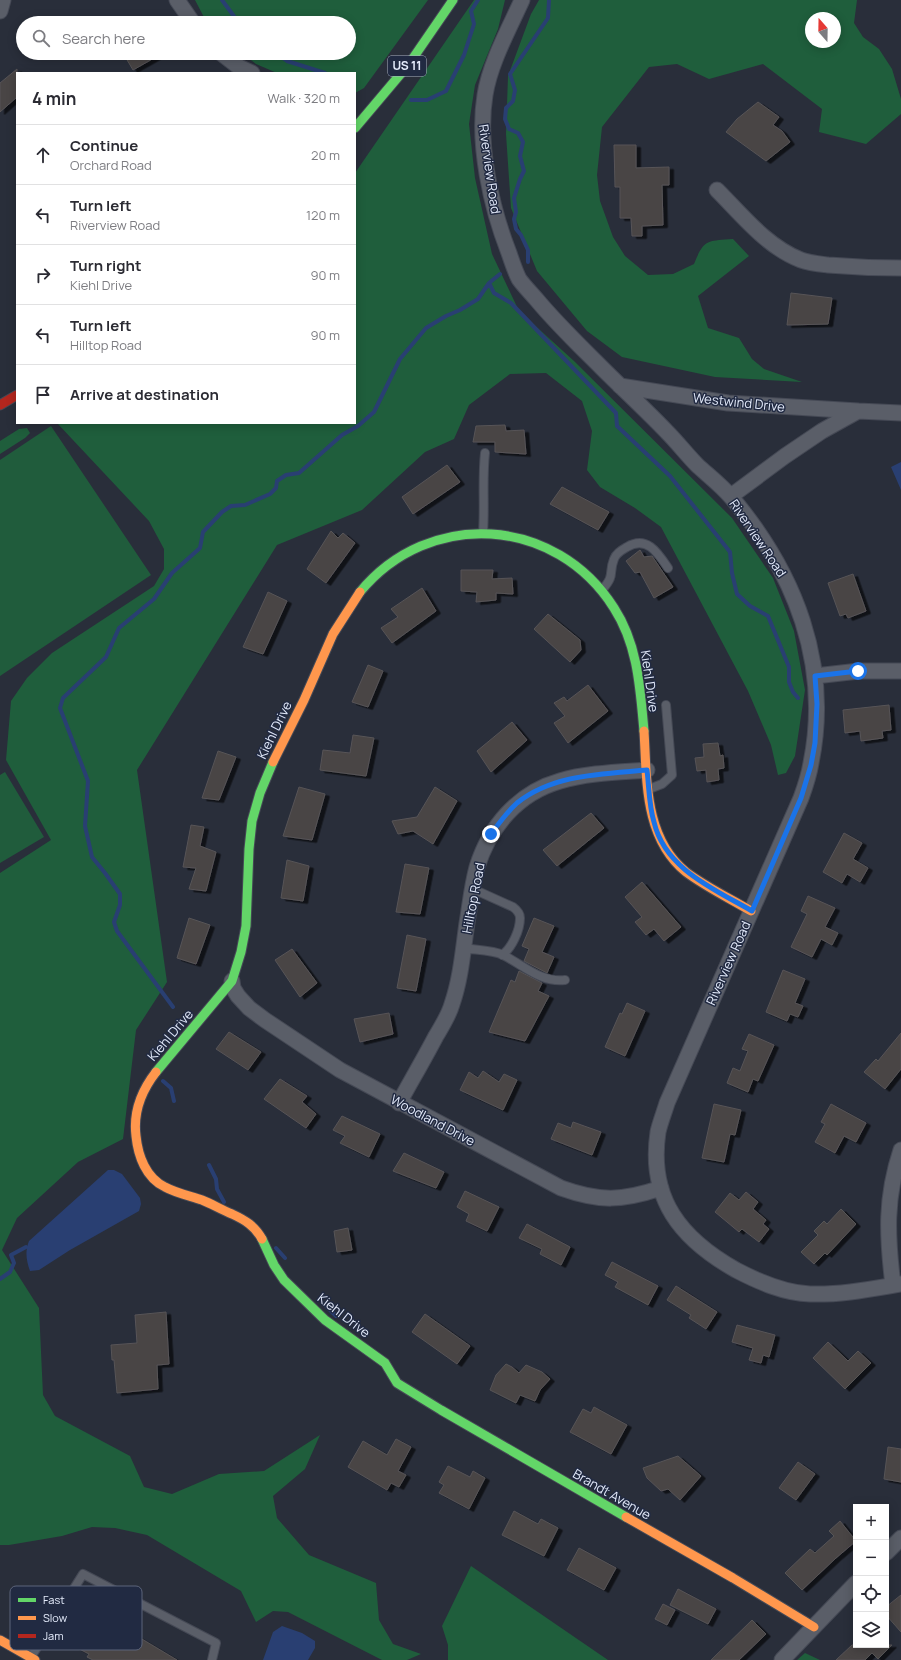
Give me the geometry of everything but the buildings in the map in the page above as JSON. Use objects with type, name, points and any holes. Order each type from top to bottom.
[{"type":"street","points":[[0,11],[3,0]]},
{"type":"street","points":[[178,0],[188,16]]},
{"type":"street","name":"US 11","points":[[357,121],[408,64],[453,0]]},
{"type":"street","name":"Riverview Road","points":[[522,0],[489,76],[482,118],[483,140],[495,210],[506,246],[522,282],[555,321],[666,431],[697,465],[731,496],[770,552],[794,596],[804,622],[815,676],[817,704],[815,743],[811,765],[801,798],[667,1103],[658,1130],[656,1148],[656,1161],[661,1188],[668,1208],[677,1223],[688,1236],[702,1249],[754,1280],[772,1287],[810,1294],[864,1291],[897,1285]]},
{"type":"street","points":[[230,60],[239,67],[250,72]]},
{"type":"street","points":[[717,190],[767,240],[799,260],[848,267],[901,268]]},
{"type":"street","name":"Westwind Drive","points":[[620,386],[728,403],[901,413]]},
{"type":"street","points":[[0,405],[16,396]]},
{"type":"street","points":[[731,496],[809,439],[858,411]]},
{"type":"street","name":"Kiehl Drive","points":[[397,1383],[385,1363],[325,1320],[284,1280],[274,1265],[260,1234],[254,1227],[240,1218],[204,1201],[164,1186],[154,1179],[145,1169],[137,1146],[136,1131],[137,1112],[141,1096],[146,1085],[232,982],[232,975],[244,943],[247,920],[248,849],[255,808],[272,765],[338,624],[362,590],[386,566],[401,555],[432,540],[453,535],[483,534],[519,539],[552,551],[572,562],[585,572],[602,590],[624,623],[635,654],[638,670],[649,790],[654,823],[660,841],[668,853],[682,868],[697,879],[752,911]]},
{"type":"street","points":[[815,676],[858,671],[901,671]]},
{"type":"street","name":"Hilltop Road","points":[[399,1102],[449,1013],[453,1003],[460,973],[477,868],[491,834],[502,818],[516,804],[527,796],[561,780],[647,770]]},
{"type":"street","name":"Woodland Drive","points":[[232,982],[233,988],[238,996],[249,1008],[340,1070],[561,1188],[584,1196],[628,1198],[661,1188]]},
{"type":"street","points":[[897,1285],[888,1244],[888,1213],[892,1182],[901,1150]]},
{"type":"street","name":"Brandt Avenue","points":[[397,1383],[814,1627]]},
{"type":"street","points":[[889,1550],[901,1538]]},
{"type":"street","points":[[782,1660],[853,1586]]},
{"type":"street","points":[[0,1640],[10,1646]]},
{"type":"street","points":[[17,1650],[33,1659]]},
{"type":"lane","points":[[483,534],[485,512],[483,473],[485,453]]},
{"type":"lane","points":[[602,590],[610,581],[614,557],[631,544],[641,542],[647,544],[656,551],[668,568]]},
{"type":"lane","points":[[649,790],[662,784],[672,775],[666,705]]},
{"type":"lane","points":[[473,889],[514,907],[519,912],[520,917],[513,944],[502,955]]},
{"type":"lane","points":[[463,948],[502,955],[530,972],[553,981],[564,980]]},
{"type":"lane","points":[[76,1586],[83,1574],[106,1586]]},
{"type":"lane","points":[[142,1605],[216,1643],[212,1660]]},
{"type":"lane","points":[[33,1659],[38,1650]]},
{"type":"green space","points":[[195,0],[428,0],[364,88],[356,92],[356,72],[275,72],[256,64],[251,60],[356,60],[356,16],[203,16]]},
{"type":"green space","points":[[474,0],[505,0],[498,29],[475,85],[469,124],[475,178],[492,254],[519,311],[574,361],[732,518],[773,578],[794,631],[805,690],[795,756],[786,773],[778,775],[771,745],[748,691],[661,527],[635,508],[600,487],[587,470],[592,431],[582,401],[546,373],[510,374],[469,405],[454,439],[425,452],[362,510],[277,545],[137,770],[167,982],[136,1030],[123,1139],[78,1162],[17,1218],[2,1250],[39,1308],[43,1395],[55,1416],[130,1456],[144,1487],[172,1494],[219,1474],[264,1471],[320,1435],[305,1469],[273,1496],[277,1518],[309,1555],[376,1583],[379,1620],[393,1644],[421,1654],[407,1660],[382,1660],[288,1612],[273,1611],[256,1622],[241,1591],[147,1535],[115,1528],[92,1527],[62,1536],[9,1545],[0,1545],[0,873],[51,840],[6,760],[11,701],[27,678],[52,653],[154,586],[164,569],[164,549],[149,521],[58,424],[356,424],[356,172]]},
{"type":"green space","points":[[539,0],[857,0],[854,23],[863,37],[879,49],[892,69],[901,99],[901,114],[866,144],[819,132],[822,109],[763,64],[709,79],[677,64],[649,67],[602,127],[597,175],[600,201],[613,237],[625,256],[648,275],[673,274],[694,264],[701,250],[708,243],[717,240],[733,239],[749,256],[698,296],[708,328],[739,338],[752,359],[764,369],[802,382],[715,377],[622,357],[587,331],[537,271],[511,208],[506,134],[508,76],[531,14]]},
{"type":"green space","points":[[51,426],[151,575],[0,676],[0,460]]},
{"type":"green space","points":[[27,428],[30,433],[25,438],[0,454],[0,441],[19,429]]},
{"type":"green space","points":[[5,772],[44,837],[0,863],[0,775]]},
{"type":"green space","points":[[471,1566],[608,1660],[448,1660],[448,1645],[442,1626]]},
{"type":"green space","points":[[805,1653],[820,1660],[797,1660]]},
{"type":"water","points":[[901,462],[901,490],[891,467]]},
{"type":"water","points":[[108,1170],[114,1170],[122,1174],[140,1198],[141,1204],[139,1211],[70,1250],[39,1270],[30,1271],[26,1256],[29,1241]]},
{"type":"water","points":[[282,1626],[302,1633],[315,1641],[315,1648],[308,1660],[263,1660],[273,1632]]},
{"type":"waterway","points":[[222,0],[234,16]]},
{"type":"waterway","points":[[411,100],[427,100],[446,91],[464,55],[474,24],[471,11],[478,0]]},
{"type":"waterway","points":[[528,262],[528,250],[521,235],[516,229],[514,219],[516,212],[514,198],[524,171],[520,156],[523,142],[518,133],[509,129],[505,119],[506,108],[513,101],[515,90],[510,74],[548,18],[549,0]]},
{"type":"waterway","points":[[286,60],[322,72]]},
{"type":"waterway","points":[[173,1007],[117,931],[114,922],[120,905],[120,894],[92,857],[85,826],[88,781],[60,708],[63,698],[106,657],[119,628],[154,599],[172,573],[200,548],[203,532],[222,512],[231,506],[245,505],[270,494],[276,488],[277,481],[286,475],[299,473],[342,435],[358,426],[374,412],[400,359],[426,328],[478,299],[489,283],[500,274]]},
{"type":"waterway","points":[[489,283],[494,293],[511,303],[616,413],[617,426],[670,476],[730,552],[732,573],[737,594],[750,606],[768,616],[789,667],[789,682],[793,692],[798,698]]},
{"type":"waterway","points":[[163,1081],[171,1088],[174,1101]]},
{"type":"waterway","points":[[209,1165],[216,1179],[217,1189],[224,1202]]},
{"type":"waterway","points":[[0,1279],[10,1272],[14,1263],[11,1255],[26,1247]]},
{"type":"waterway","points":[[276,1248],[285,1258]]},
{"type":"waterway","points":[[325,1305],[336,1316]]},
{"type":"traffic: fast","points":[[356,127],[409,64],[453,0]]},
{"type":"traffic: fast","points":[[360,592],[388,565],[421,546],[455,536],[491,534],[526,540],[560,555],[589,577],[614,608],[622,622],[633,652],[639,683],[644,731]]},
{"type":"traffic: fast","points":[[156,1072],[232,981],[241,952],[246,926],[249,849],[252,821],[260,793],[273,762]]},
{"type":"traffic: fast","points":[[262,1239],[274,1265],[284,1280],[325,1320],[385,1363],[397,1383],[626,1517]]},
{"type":"traffic: slow","points":[[273,762],[304,700],[333,634],[360,592]]},
{"type":"traffic: slow","points":[[644,731],[650,807],[662,843],[672,858],[686,872],[710,888],[751,911]]},
{"type":"traffic: slow","points":[[156,1072],[147,1086],[137,1110],[135,1127],[136,1136],[144,1166],[158,1183],[178,1193],[202,1200],[241,1219],[253,1227],[262,1239]]},
{"type":"traffic: slow","points":[[626,1517],[733,1578],[814,1627]]},
{"type":"traffic: slow","points":[[0,1640],[10,1646]]},
{"type":"traffic: slow","points":[[18,1650],[35,1660]]},
{"type":"traffic: jam","points":[[0,405],[16,396]]},
{"type":"route","points":[[491,834],[502,818],[516,804],[527,796],[546,786],[561,780],[647,770],[654,823],[660,841],[668,853],[682,868],[697,879],[752,911],[801,798],[811,765],[815,743],[817,704],[815,676],[858,671]]}]
